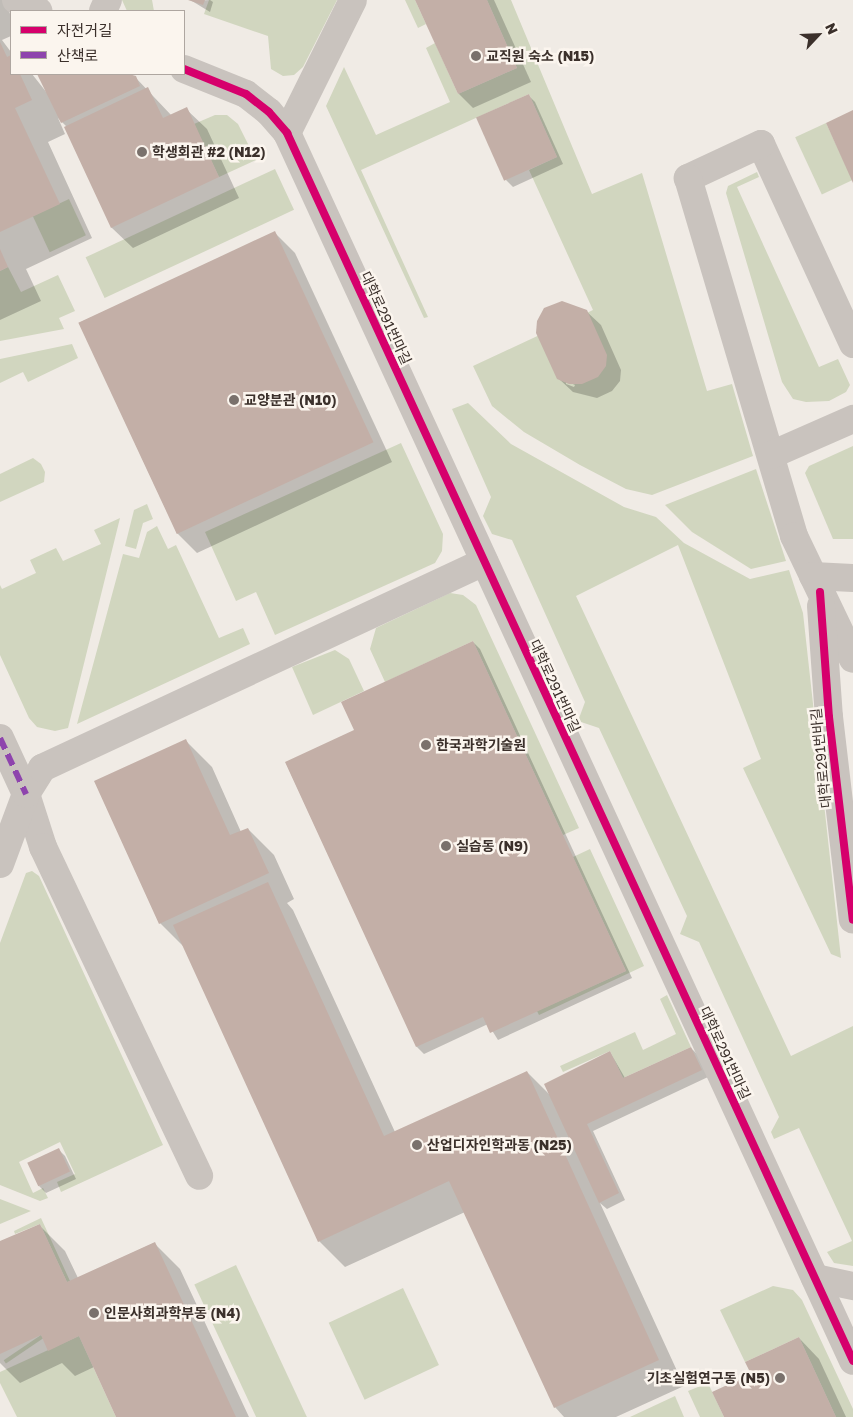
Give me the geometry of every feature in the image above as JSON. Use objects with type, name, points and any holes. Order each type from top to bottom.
[{"type":"street","points":[[16,0],[37,10]]},
{"type":"street","points":[[286,133],[353,0]]},
{"type":"street","name":"대학로291번마길","points":[[185,70],[246,94],[269,112],[286,133],[853,1361]]},
{"type":"street","points":[[853,344],[762,144],[688,178],[794,536],[853,659]]},
{"type":"street","points":[[771,455],[853,419]]},
{"type":"street","points":[[0,864],[26,794],[42,768],[484,562]]},
{"type":"street","points":[[817,584],[853,578]]},
{"type":"street","name":"대학로291번바길","points":[[817,584],[829,717],[849,846],[853,920]]},
{"type":"street","points":[[0,738],[26,794],[43,847],[198,1176]]},
{"type":"street","points":[[815,1278],[853,1286]]},
{"type":"green space","points":[[122,0],[152,0],[154,10],[127,10]]},
{"type":"green space","points":[[209,0],[337,0],[303,67],[294,75],[283,76],[271,69],[268,36],[204,14]]},
{"type":"green space","points":[[405,0],[415,0],[426,24],[418,28]]},
{"type":"green space","points":[[487,0],[511,0],[592,194],[642,173],[707,391],[732,384],[753,456],[652,495],[626,489],[580,465],[524,432],[492,406],[473,366],[593,310],[529,170],[557,157],[529,94],[361,170],[428,317],[424,318],[326,106],[344,67],[376,135],[450,102],[426,48],[435,43],[458,94],[517,68]]},
{"type":"green space","points":[[215,115],[227,115],[238,124],[256,160],[219,177],[194,124]]},
{"type":"green space","points":[[826,123],[853,180],[822,194],[795,137]]},
{"type":"green space","points":[[275,169],[294,210],[105,298],[86,257]]},
{"type":"green space","points":[[757,172],[759,177],[737,187],[819,367],[838,359],[850,385],[846,392],[829,401],[806,402],[793,399],[782,382],[726,193],[728,186]]},
{"type":"green space","points":[[69,199],[86,235],[50,252],[33,216]]},
{"type":"green space","points":[[8,267],[21,292],[58,275],[75,311],[59,318],[64,329],[0,341],[0,271]]},
{"type":"green space","points":[[72,344],[78,358],[28,382],[23,372],[0,383],[0,359]]},
{"type":"green space","points":[[468,403],[511,444],[624,507],[656,517],[684,543],[750,579],[789,570],[803,613],[841,958],[831,954],[743,768],[761,759],[678,545],[576,596],[791,1056],[853,1026],[853,1266],[834,1263],[827,1252],[852,1241],[799,1128],[774,1139],[771,1132],[779,1117],[699,942],[680,934],[687,916],[599,728],[578,721],[585,702],[512,540],[492,534],[483,516],[491,497],[452,409]]},
{"type":"green space","points":[[401,443],[443,534],[442,551],[435,563],[275,635],[256,592],[236,601],[205,532]]},
{"type":"green space","points":[[853,446],[853,539],[833,539],[805,473],[809,466]]},
{"type":"green space","points":[[33,458],[41,464],[45,472],[44,482],[0,502],[0,474]]},
{"type":"green space","points":[[756,469],[786,561],[751,569],[692,532],[665,505]]},
{"type":"green space","points":[[147,504],[153,519],[143,523],[136,549],[125,546],[134,510]]},
{"type":"green space","points":[[120,518],[68,728],[55,731],[37,727],[29,718],[0,655],[0,585],[2,589],[36,573],[30,560],[56,548],[63,561],[101,544],[94,530]]},
{"type":"green space","points":[[157,526],[168,549],[176,545],[219,638],[243,628],[250,644],[77,724],[123,554],[139,558],[147,532]]},
{"type":"green space","points":[[450,593],[463,595],[476,605],[579,828],[563,835],[473,641],[385,682],[370,649],[376,628]]},
{"type":"green space","points":[[335,650],[349,659],[364,691],[313,715],[292,667]]},
{"type":"green space","points":[[590,849],[644,966],[539,1015],[537,1011],[626,971],[573,857]]},
{"type":"green space","points":[[32,871],[39,876],[163,1145],[61,1192],[57,1182],[75,1174],[60,1142],[19,1162],[33,1193],[43,1188],[48,1198],[40,1201],[0,1185],[0,943],[26,873]]},
{"type":"green space","points":[[667,995],[691,1047],[623,1078],[610,1051],[563,1072],[560,1066],[635,1032],[643,1050],[676,1034],[660,999]]},
{"type":"green space","points":[[0,1199],[31,1211],[0,1224]]},
{"type":"green space","points":[[41,1218],[70,1281],[67,1282],[40,1224],[15,1234],[14,1231]]},
{"type":"green space","points":[[236,1265],[307,1417],[256,1417],[194,1284]]},
{"type":"green space","points":[[773,1286],[793,1290],[802,1300],[853,1409],[853,1417],[836,1417],[799,1337],[745,1362],[720,1310]]},
{"type":"green space","points":[[403,1288],[439,1365],[365,1400],[329,1323]]},
{"type":"green space","points":[[41,1335],[43,1338],[6,1363],[4,1360]]},
{"type":"green space","points":[[79,1336],[116,1417],[17,1417],[0,1383],[0,1372]]},
{"type":"green space","points":[[708,1383],[724,1417],[700,1417],[688,1391]]},
{"type":"green space","points":[[675,1396],[684,1417],[630,1417]]},
{"type":"building","points":[[188,0],[205,0],[203,5]]},
{"type":"building","name":"교직원 숙소 (N15)","points":[[415,0],[487,0],[517,68],[458,94]]},
{"type":"building","points":[[0,42],[7,57],[10,56],[10,75],[20,75],[32,100],[15,108],[60,204],[0,232]]},
{"type":"building","points":[[37,75],[136,76],[140,86],[61,123]]},
{"type":"building","name":"학생회관 #2 (N12)","points":[[148,87],[163,118],[187,107],[219,177],[111,228],[64,127]]},
{"type":"building","points":[[529,94],[557,157],[504,181],[476,118]]},
{"type":"building","points":[[853,110],[853,183],[826,123]]},
{"type":"building","name":"교양분관 (N10)","points":[[275,231],[373,442],[177,534],[78,323]]},
{"type":"building","points":[[0,249],[8,267],[0,271]]},
{"type":"building","points":[[562,301],[587,310],[607,355],[606,366],[598,377],[582,384],[569,384],[557,379],[536,333],[537,321],[544,308]]},
{"type":"building","name":"실습동 (N9)","points":[[473,641],[626,971],[490,1033],[483,1017],[416,1047],[285,762],[354,730],[341,702]]},
{"type":"building","points":[[186,739],[230,835],[248,828],[269,873],[159,924],[94,781]]},
{"type":"building","name":"산업디자인학과동 (N25)","points":[[268,882],[384,1136],[527,1071],[659,1360],[554,1408],[449,1181],[318,1242],[173,925]]},
{"type":"building","points":[[691,1047],[702,1070],[587,1124],[619,1193],[599,1203],[544,1084],[610,1051],[623,1078]]},
{"type":"building","points":[[59,1148],[70,1172],[38,1186],[27,1163]]},
{"type":"building","name":"인문사회과학부동 (N4)","points":[[40,1224],[67,1282],[155,1242],[236,1417],[116,1417],[79,1336],[48,1351],[41,1335],[0,1354],[0,1241]]},
{"type":"building","name":"기초실험연구동 (N5)","points":[[799,1337],[836,1417],[724,1417],[712,1392],[751,1374],[745,1362]]},
{"type":"marked path","points":[[0,738],[26,794]]},
{"type":"cycle path","points":[[185,69],[246,94],[269,112],[287,133],[853,1361]]},
{"type":"cycle path","points":[[820,592],[829,717],[853,920]]},
{"type":"place","name":"교직원 숙소 (N15)","points":[[476,56]]},
{"type":"place","name":"학생회관 #2 (N12)","points":[[142,152]]},
{"type":"place","name":"교양분관 (N10)","points":[[234,400]]},
{"type":"place","name":"한국과학기술원","points":[[426,745]]},
{"type":"place","name":"실습동 (N9)","points":[[446,846]]},
{"type":"place","name":"산업디자인학과동 (N25)","points":[[417,1145]]},
{"type":"place","name":"인문사회과학부동 (N4)","points":[[94,1313]]},
{"type":"place","name":"기초실험연구동 (N5)","points":[[780,1378]]}]
